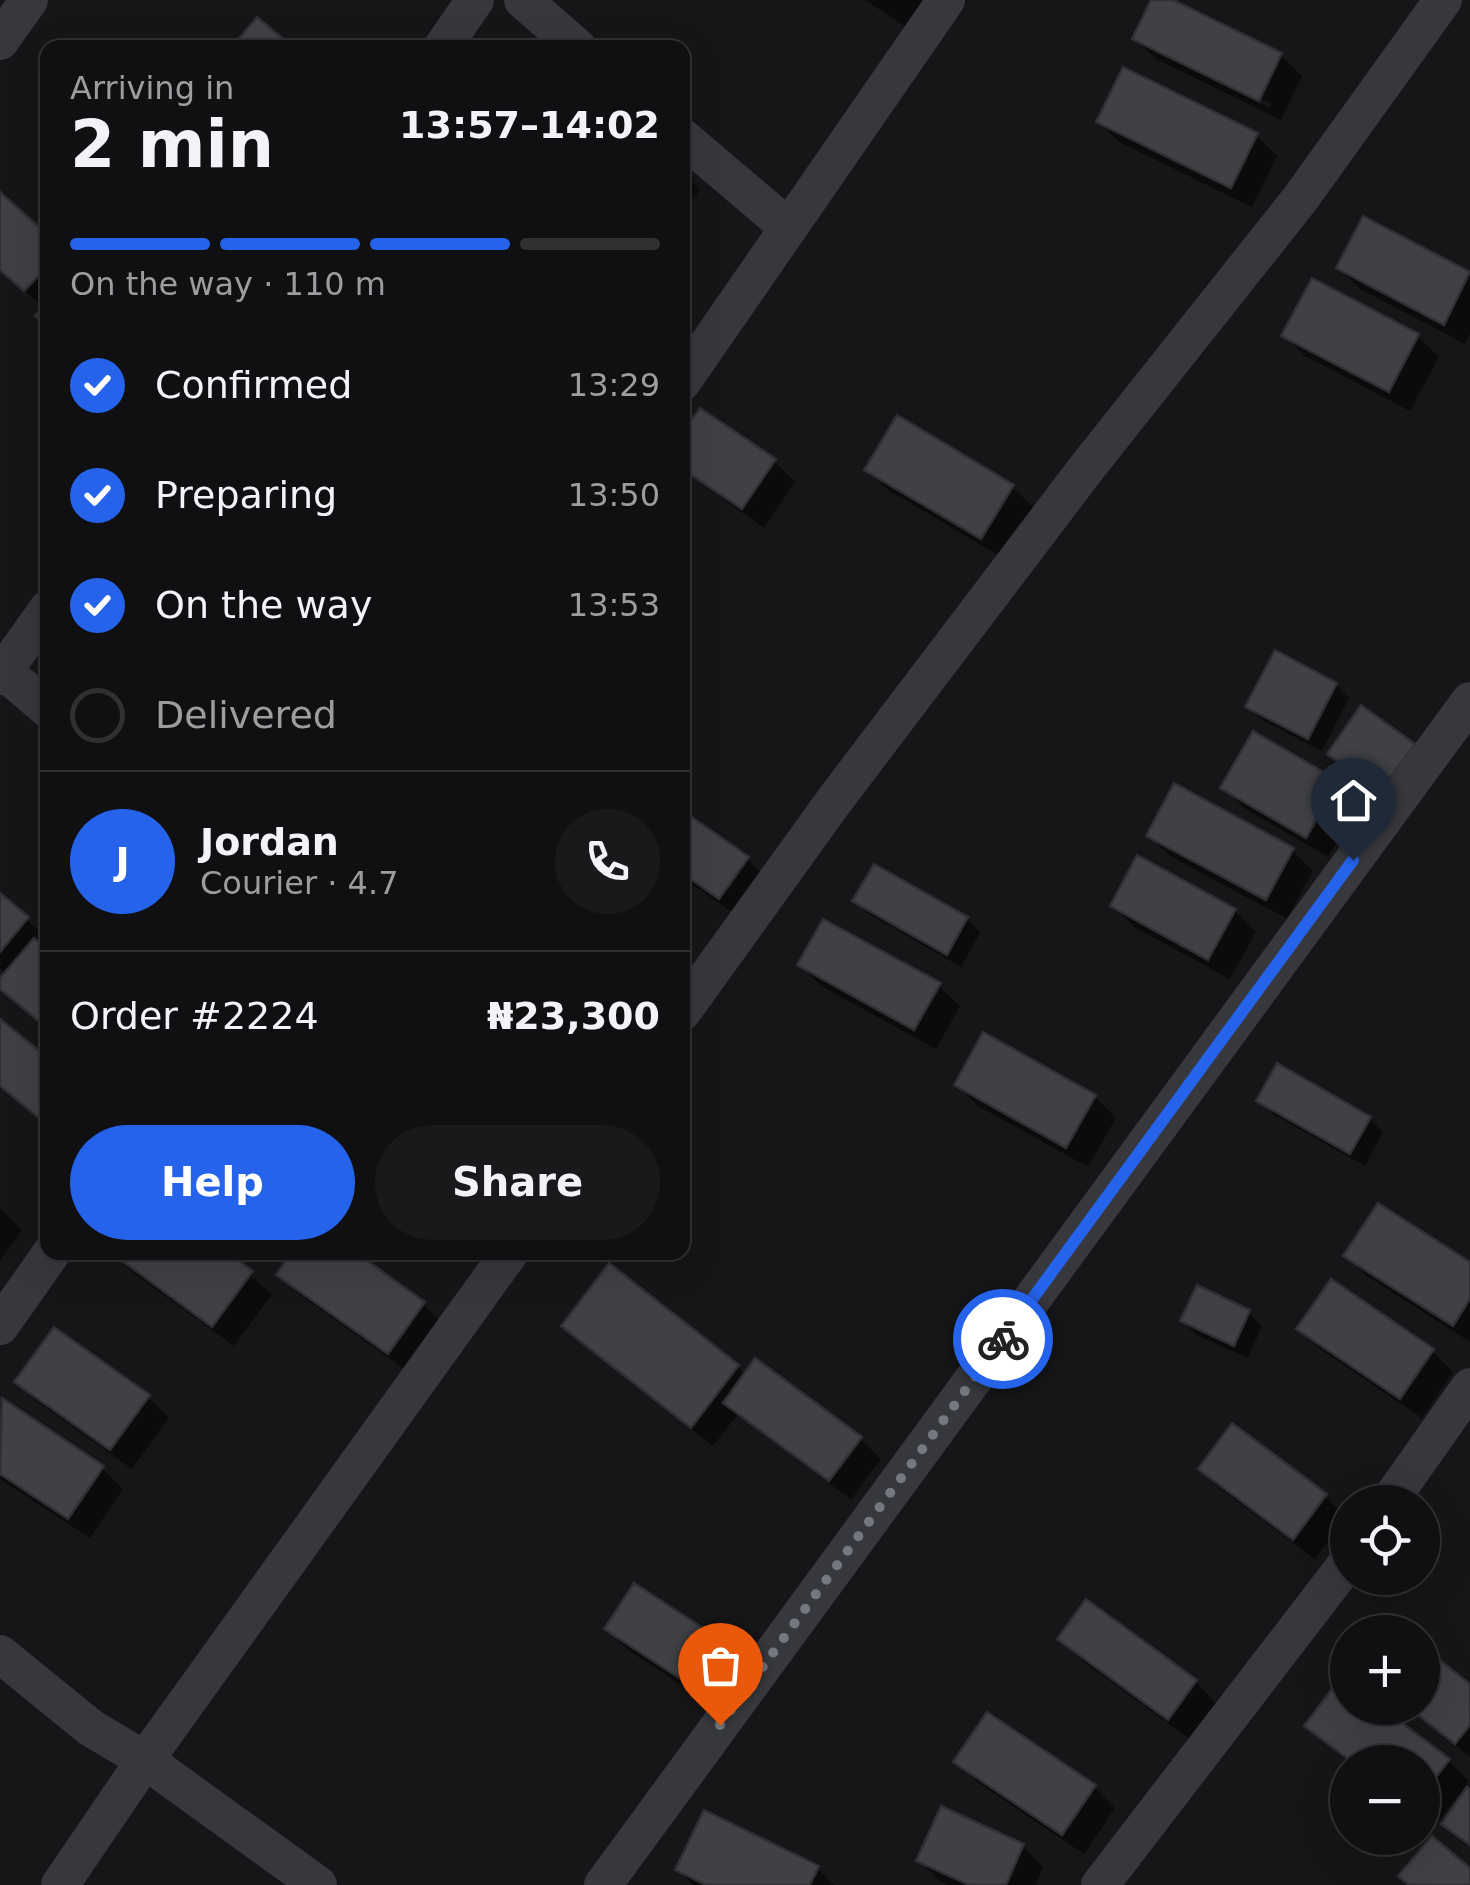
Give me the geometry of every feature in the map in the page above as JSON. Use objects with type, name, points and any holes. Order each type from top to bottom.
[{"type":"street","points":[[0,41],[29,0]]},
{"type":"street","points":[[448,40],[475,0]]},
{"type":"street","points":[[523,0],[569,40]]},
{"type":"street","points":[[690,370],[946,0]]},
{"type":"street","points":[[690,1001],[929,675],[1300,199],[1442,0]]},
{"type":"street","points":[[690,144],[789,228]]},
{"type":"street","points":[[40,620],[1,672],[40,703]]},
{"type":"street","points":[[603,1885],[1470,700]]},
{"type":"street","points":[[0,1326],[46,1260]]},
{"type":"street","points":[[60,1885],[145,1760],[504,1260]]},
{"type":"street","points":[[1401,1485],[1470,1387]]},
{"type":"street","points":[[1100,1885],[1330,1585]]},
{"type":"street","points":[[0,1654],[91,1728],[145,1760],[318,1885]]},
{"type":"building","points":[[1151,0],[1173,0],[1282,53],[1259,101],[1132,39]]},
{"type":"building","points":[[257,17],[284,40],[238,40]]},
{"type":"building","points":[[1123,67],[1258,133],[1231,188],[1096,122]]},
{"type":"building","points":[[0,192],[40,228],[40,274],[24,291],[0,270]]},
{"type":"building","points":[[1363,216],[1470,272],[1444,325],[1336,268]]},
{"type":"building","points":[[1312,278],[1419,334],[1389,392],[1281,336]]},
{"type":"building","points":[[700,408],[776,459],[742,509],[690,474],[690,422]]},
{"type":"building","points":[[897,415],[1014,485],[981,539],[864,470]]},
{"type":"building","points":[[1275,650],[1337,683],[1308,739],[1245,707]]},
{"type":"building","points":[[1361,705],[1415,744],[1380,792],[1327,754]]},
{"type":"building","points":[[1253,731],[1339,781],[1306,838],[1220,788]]},
{"type":"building","points":[[1174,783],[1294,848],[1266,900],[1146,836]]},
{"type":"building","points":[[690,816],[749,857],[719,899],[690,879]]},
{"type":"building","points":[[1137,855],[1236,909],[1208,960],[1110,906]]},
{"type":"building","points":[[874,864],[968,917],[947,955],[852,901]]},
{"type":"building","points":[[0,893],[29,917],[0,952]]},
{"type":"building","points":[[823,919],[941,983],[914,1030],[797,965]]},
{"type":"building","points":[[34,938],[40,943],[40,1022],[0,989],[0,978]]},
{"type":"building","points":[[0,1019],[40,1052],[40,1118],[0,1086]]},
{"type":"building","points":[[983,1032],[1096,1095],[1066,1148],[954,1085]]},
{"type":"building","points":[[1277,1063],[1371,1117],[1350,1154],[1256,1101]]},
{"type":"building","points":[[1378,1203],[1470,1262],[1470,1299],[1453,1326],[1343,1256]]},
{"type":"building","points":[[121,1260],[238,1260],[253,1271],[212,1327]]},
{"type":"building","points":[[286,1260],[366,1260],[425,1302],[388,1354],[276,1275]]},
{"type":"building","points":[[609,1263],[739,1365],[691,1428],[561,1326]]},
{"type":"building","points":[[1331,1279],[1434,1349],[1400,1399],[1296,1329]]},
{"type":"building","points":[[1197,1285],[1250,1310],[1234,1346],[1180,1321]]},
{"type":"building","points":[[54,1327],[150,1395],[110,1450],[14,1382]]},
{"type":"building","points":[[755,1358],[862,1437],[829,1481],[723,1403]]},
{"type":"building","points":[[2,1398],[104,1466],[68,1519],[0,1474]]},
{"type":"building","points":[[1232,1423],[1327,1494],[1293,1540],[1198,1469]]},
{"type":"building","points":[[634,1583],[720,1639],[690,1685],[604,1629]]},
{"type":"building","points":[[1086,1599],[1197,1680],[1168,1720],[1057,1639]]},
{"type":"building","points":[[1440,1660],[1470,1684],[1470,1725],[1455,1744],[1431,1725],[1440,1725]]},
{"type":"building","points":[[1330,1692],[1330,1725],[1405,1725],[1431,1745],[1330,1746],[1304,1726]]},
{"type":"building","points":[[987,1712],[1096,1785],[1062,1835],[953,1762]]},
{"type":"building","points":[[1440,1752],[1450,1759],[1440,1772]]},
{"type":"building","points":[[1467,1787],[1470,1789],[1470,1845],[1441,1824]]},
{"type":"building","points":[[941,1806],[1024,1844],[1006,1885],[969,1885],[916,1861]]},
{"type":"building","points":[[704,1810],[819,1866],[810,1885],[706,1885],[675,1870]]},
{"type":"building","points":[[1440,1843],[1470,1868],[1470,1885],[1409,1885],[1398,1876],[1416,1855],[1440,1855]]},
{"type":"way so far","points":[[720,1725],[1003,1339]]},
{"type":"route","points":[[1003,1339],[1353,860]]}]
